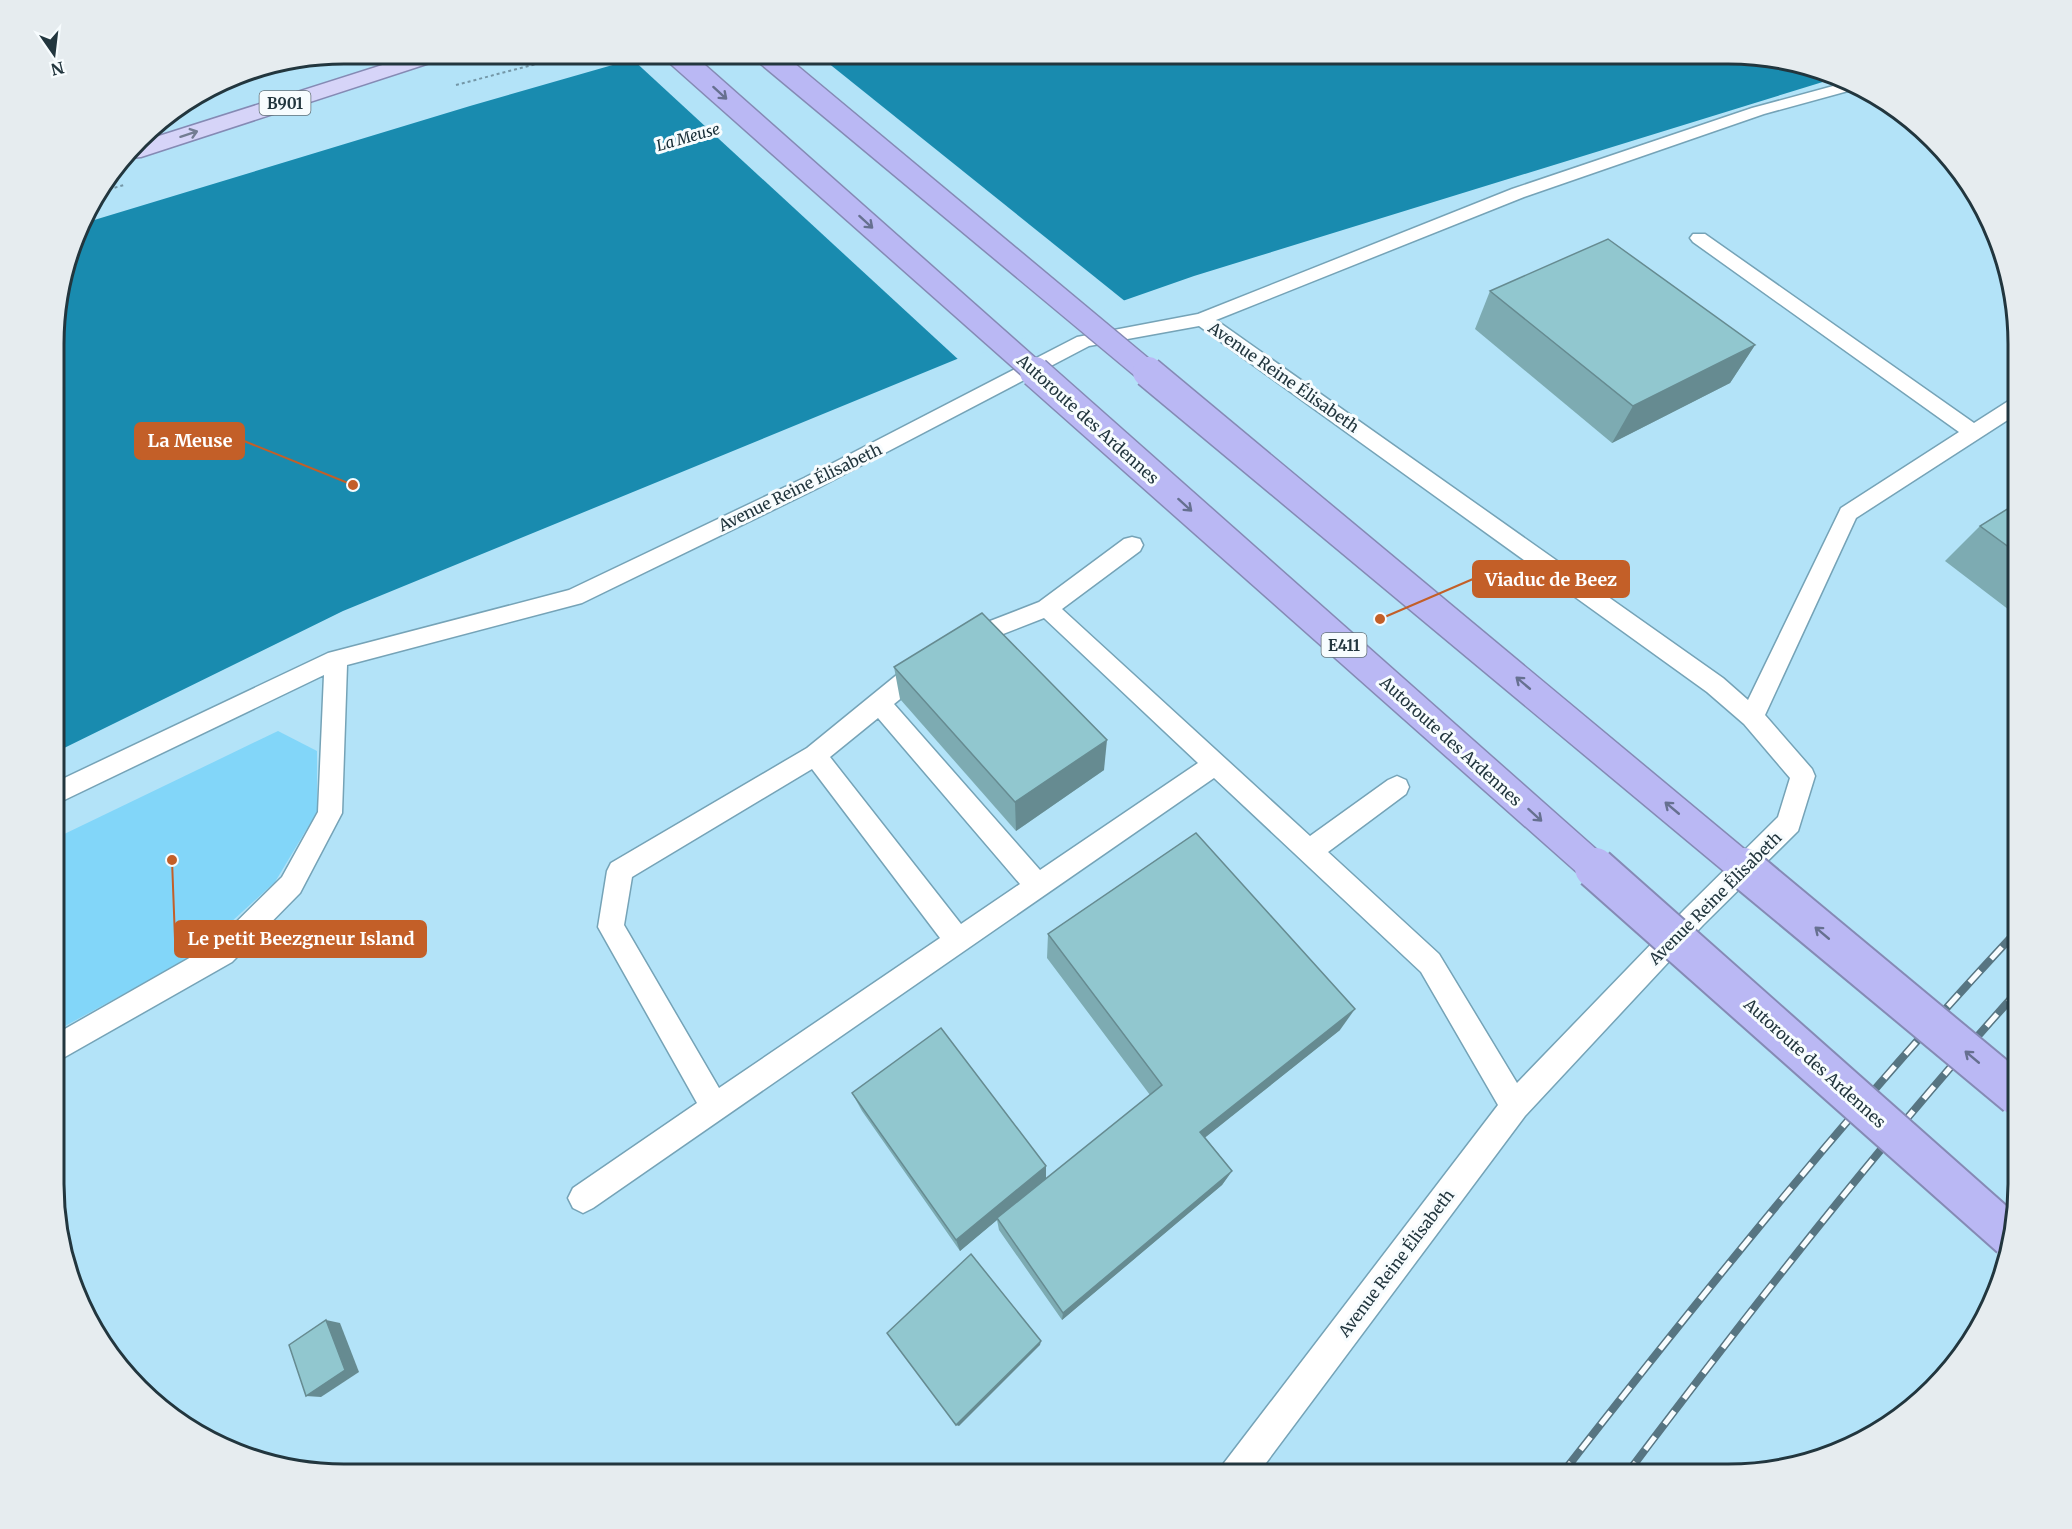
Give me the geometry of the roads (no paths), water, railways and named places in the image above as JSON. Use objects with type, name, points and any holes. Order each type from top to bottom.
[{"type":"highway","name":"Autoroute des Ardennes","points":[[688,65],[2004,1229]]},
{"type":"highway","points":[[779,65],[2008,1088]]},
{"type":"main road","name":"B901","points":[[146,148],[404,65]]},
{"type":"lane","points":[[1202,319],[1518,193],[1758,111],[1841,89]]},
{"type":"lane","points":[[1699,238],[1974,433]]},
{"type":"lane","name":"Avenue Reine Élisabeth","points":[[64,790],[336,659],[574,597],[811,483],[1084,341],[1202,319],[1715,685],[1752,717],[1803,776],[1789,823],[1694,917],[1515,1106],[1244,1464]]},
{"type":"lane","points":[[1752,717],[1848,513],[2008,411]]},
{"type":"lane","points":[[715,1108],[611,927],[620,871],[815,755],[944,649],[1047,608],[1132,545]]},
{"type":"lane","points":[[1047,608],[1430,963],[1515,1106]]},
{"type":"lane","points":[[64,1044],[223,954],[291,885],[330,813],[336,659]]},
{"type":"lane","points":[[879,703],[1038,886]]},
{"type":"lane","points":[[815,755],[958,941]]},
{"type":"lane","points":[[583,1198],[1215,764]]},
{"type":"lane","points":[[1309,851],[1397,787]]},
{"type":"water","name":"La Meuse","points":[[613,65],[1746,65],[1782,70],[1824,82],[1194,276],[957,359],[343,611],[64,748],[65,326],[74,272],[93,220]]},
{"type":"railway","points":[[1570,1464],[1783,1198],[1898,1063],[2008,941]]},
{"type":"railway","points":[[1634,1464],[1816,1229],[1915,1109],[2008,1002]]},
{"type":"place","name":"La Meuse","points":[[353,485]]},
{"type":"place","name":"Viaduc de Beez","points":[[1380,619]]},
{"type":"place","name":"Le petit Beezgneur Island","points":[[172,860]]}]
